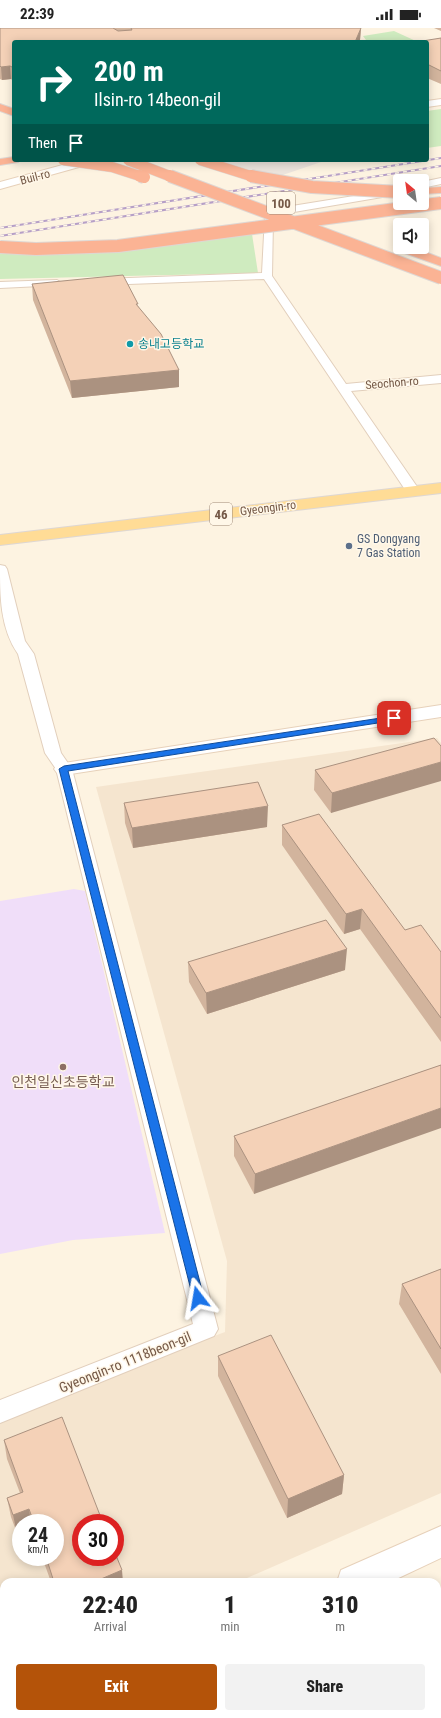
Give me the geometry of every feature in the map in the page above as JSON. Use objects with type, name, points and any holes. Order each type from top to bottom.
[{"type":"highway","points":[[0,107],[12,112]]},
{"type":"highway","points":[[0,162],[12,160]]},
{"type":"highway","points":[[77,162],[112,167],[252,208]]},
{"type":"highway","name":"100","points":[[133,162],[441,278]]},
{"type":"highway","points":[[207,162],[259,178],[293,184],[333,190],[393,192]]},
{"type":"highway","points":[[429,191],[441,190]]},
{"type":"highway","points":[[429,200],[441,198]]},
{"type":"highway","name":"100","points":[[274,201],[348,228]]},
{"type":"highway","points":[[0,247],[77,249],[118,246],[441,203]]},
{"type":"highway","points":[[0,242],[34,245],[75,245],[119,241],[393,205]]},
{"type":"highway","points":[[420,254],[441,262]]},
{"type":"main road","name":"Gyeongin-ro","points":[[0,540],[441,488]]},
{"type":"street","points":[[429,104],[441,102]]},
{"type":"street","name":"Buil-ro","points":[[0,186],[86,162]]},
{"type":"street","points":[[429,184],[441,181]]},
{"type":"street","points":[[393,193],[292,209],[268,218],[267,276],[413,491]]},
{"type":"street","points":[[88,282],[267,276]]},
{"type":"street","points":[[0,285],[64,283]]},
{"type":"street","name":"Seochon-ro","points":[[343,388],[441,379]]},
{"type":"street","name":"Gyeongin-ro 1118beon-gil","points":[[0,568],[17,641],[26,654],[53,753],[64,769],[206,1329],[0,1412]]},
{"type":"street","points":[[64,769],[441,711]]},
{"type":"street","points":[[362,1578],[441,1542]]},
{"type":"shaded area","points":[[223,162],[321,162],[274,178]]},
{"type":"shaded area","points":[[437,738],[441,743],[441,1493],[247,1578],[0,1578],[0,1417],[225,1332],[227,1261],[96,787]]},
{"type":"shaded area","name":"인천일신초등학교","points":[[74,889],[85,891],[165,1233],[73,1240],[0,1254],[0,901]]},
{"type":"green space","points":[[394,31],[414,40],[366,40],[363,36]]},
{"type":"green space","points":[[441,109],[441,146],[429,148],[429,111]]},
{"type":"green space","points":[[252,234],[258,273],[0,279],[0,252]]},
{"type":"building","points":[[0,28],[113,28],[118,31],[132,30],[131,28],[361,28],[356,40],[12,40],[12,67],[0,66]]},
{"type":"building","points":[[441,38],[441,71],[429,65],[428,40]]},
{"type":"building","points":[[123,275],[138,304],[136,304],[161,334],[179,370],[70,381],[32,284]]},
{"type":"building","points":[[434,738],[441,746],[441,762],[332,793],[315,770]]},
{"type":"building","points":[[258,782],[268,806],[132,828],[124,803]]},
{"type":"building","points":[[319,814],[405,930],[421,925],[441,952],[441,1018],[362,909],[346,914],[282,825]]},
{"type":"building","points":[[326,920],[347,949],[206,993],[188,962]]},
{"type":"building","points":[[441,1065],[441,1108],[255,1174],[234,1136]]},
{"type":"building","points":[[441,1269],[441,1349],[402,1284]]},
{"type":"building","points":[[271,1335],[344,1475],[288,1499],[218,1356]]},
{"type":"building","points":[[62,1417],[100,1514],[72,1514],[72,1566],[120,1566],[122,1570],[103,1578],[53,1578],[49,1566],[64,1566],[64,1514],[31,1514],[29,1509],[13,1514],[7,1498],[23,1492],[4,1440]]},
{"type":"railway","points":[[429,160],[441,158]]},
{"type":"railway","points":[[0,228],[416,162]]},
{"type":"railway","points":[[0,236],[441,166]]},
{"type":"place","name":"송내고등학교","points":[[130,344]]},
{"type":"place","name":"GS Dongyang 7 Gas Station","points":[[349,546]]},
{"type":"place","name":"인천일신초등학교","points":[[63,1067]]},
{"type":"route","points":[[198,1298],[64,769],[394,718]]}]
